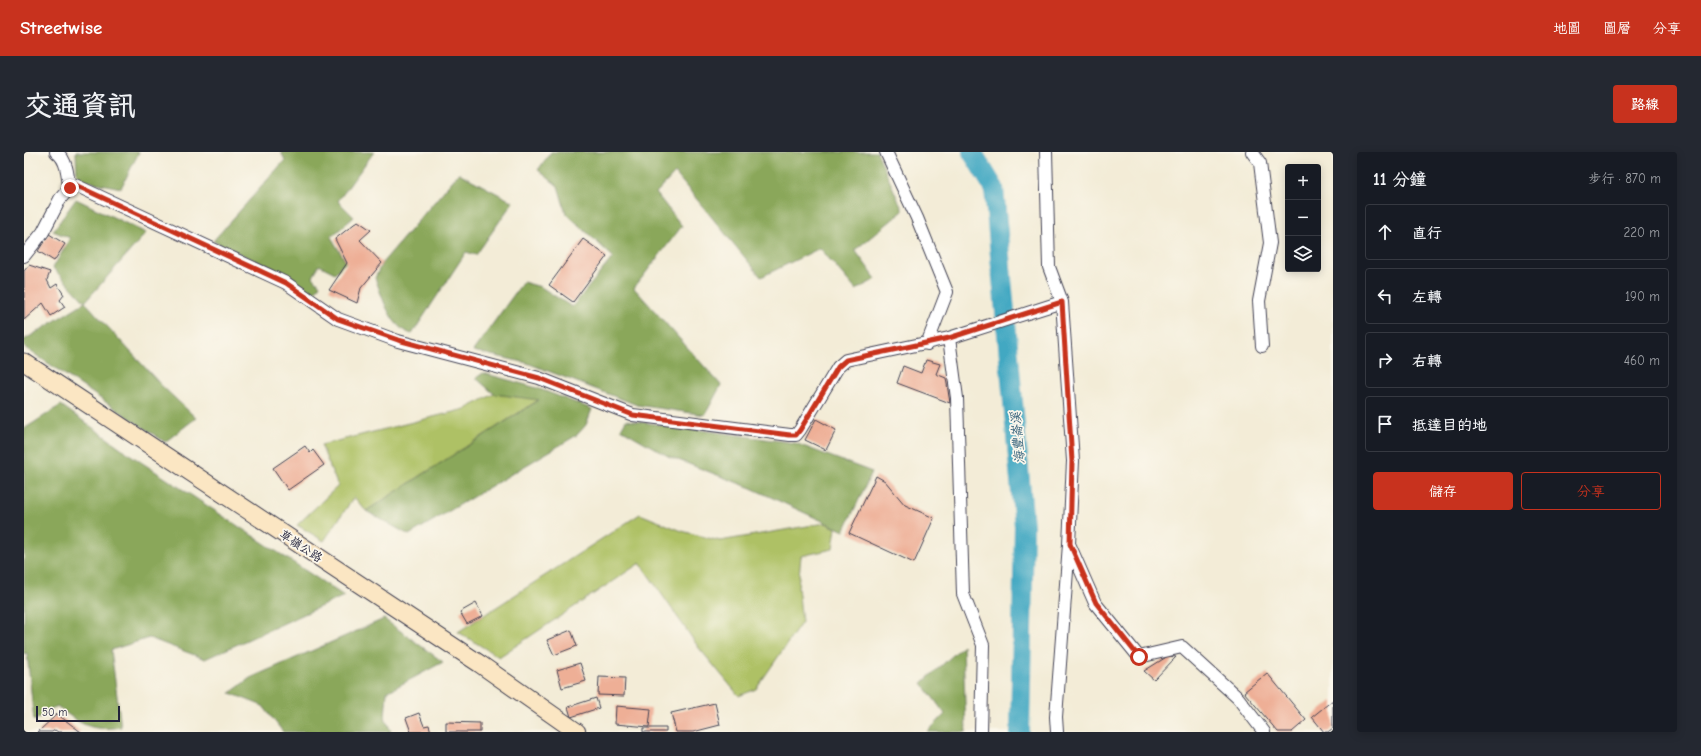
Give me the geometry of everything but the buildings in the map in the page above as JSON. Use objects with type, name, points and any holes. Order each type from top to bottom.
[{"type":"main road","name":"草嶺公路","points":[[24,362],[480,664],[577,732]]},
{"type":"street","points":[[56,152],[61,155],[68,174],[70,188]]},
{"type":"street","points":[[886,152],[917,218],[947,292],[927,344]]},
{"type":"street","points":[[1046,152],[1049,267],[1062,302],[1072,461],[1070,544],[1056,717],[1057,732]]},
{"type":"street","points":[[1252,152],[1260,163],[1270,243],[1260,301],[1262,346]]},
{"type":"street","points":[[24,256],[43,232],[60,199],[73,184],[286,283],[338,319],[398,340],[539,378],[633,415],[796,435],[838,367],[846,360],[927,344],[1062,302]]},
{"type":"street","points":[[949,338],[957,398],[963,594],[983,645],[981,732]]},
{"type":"street","points":[[1070,544],[1096,603],[1139,657],[1182,647],[1238,698],[1264,732]]},
{"type":"green space","points":[[76,152],[139,152],[121,188],[77,179]]},
{"type":"green space","points":[[281,152],[374,152],[338,201],[354,217],[331,237],[346,262],[335,273],[319,265],[313,277],[320,285],[314,294],[291,278],[213,241],[285,160]]},
{"type":"green space","points":[[551,152],[877,152],[903,211],[855,250],[876,279],[856,290],[820,248],[761,277],[675,173],[656,193],[682,226],[634,288],[721,385],[705,415],[637,405],[527,363],[473,351],[523,282],[541,287],[572,307],[613,257],[566,213],[558,186],[538,170]]},
{"type":"green space","points":[[459,173],[513,202],[476,255],[466,252],[412,334],[404,331],[393,319],[384,303],[375,278],[382,263]]},
{"type":"green space","points":[[76,199],[146,233],[85,302],[53,268],[70,238],[53,231]]},
{"type":"green space","points":[[85,302],[161,385],[196,418],[165,442],[24,347],[24,340]]},
{"type":"green space","points":[[483,373],[537,388],[592,409],[586,425],[577,435],[409,535],[366,511],[539,400],[494,394],[476,378]]},
{"type":"green space","points":[[494,394],[540,399],[366,511],[354,497],[324,541],[297,525],[338,486],[321,445],[465,409]]},
{"type":"green space","points":[[61,405],[135,458],[344,596],[205,659],[149,638],[111,650],[121,727],[101,728],[86,725],[72,718],[57,706],[34,721],[27,653],[24,654],[24,429]]},
{"type":"green space","points":[[626,420],[795,443],[872,472],[844,531],[751,488],[668,456],[621,429]]},
{"type":"green space","points":[[640,514],[682,531],[720,541],[825,523],[836,528],[833,549],[801,556],[798,587],[802,622],[756,689],[739,696],[699,648],[640,563],[499,657],[458,632]]},
{"type":"green space","points":[[384,619],[443,662],[387,692],[385,717],[391,732],[283,732],[263,706],[230,693],[250,678]]},
{"type":"green space","points":[[963,646],[966,732],[927,732],[945,714],[922,683]]},
{"type":"waterway","name":"海豐崙溪","points":[[972,152],[994,188],[1024,526],[1020,732]]},
{"type":"route","points":[[70,188],[73,184],[286,283],[338,319],[398,340],[539,378],[633,415],[790,435],[796,435],[800,430],[838,367],[846,360],[927,344],[1062,302],[1072,461],[1070,544],[1096,603],[1139,657]]}]
